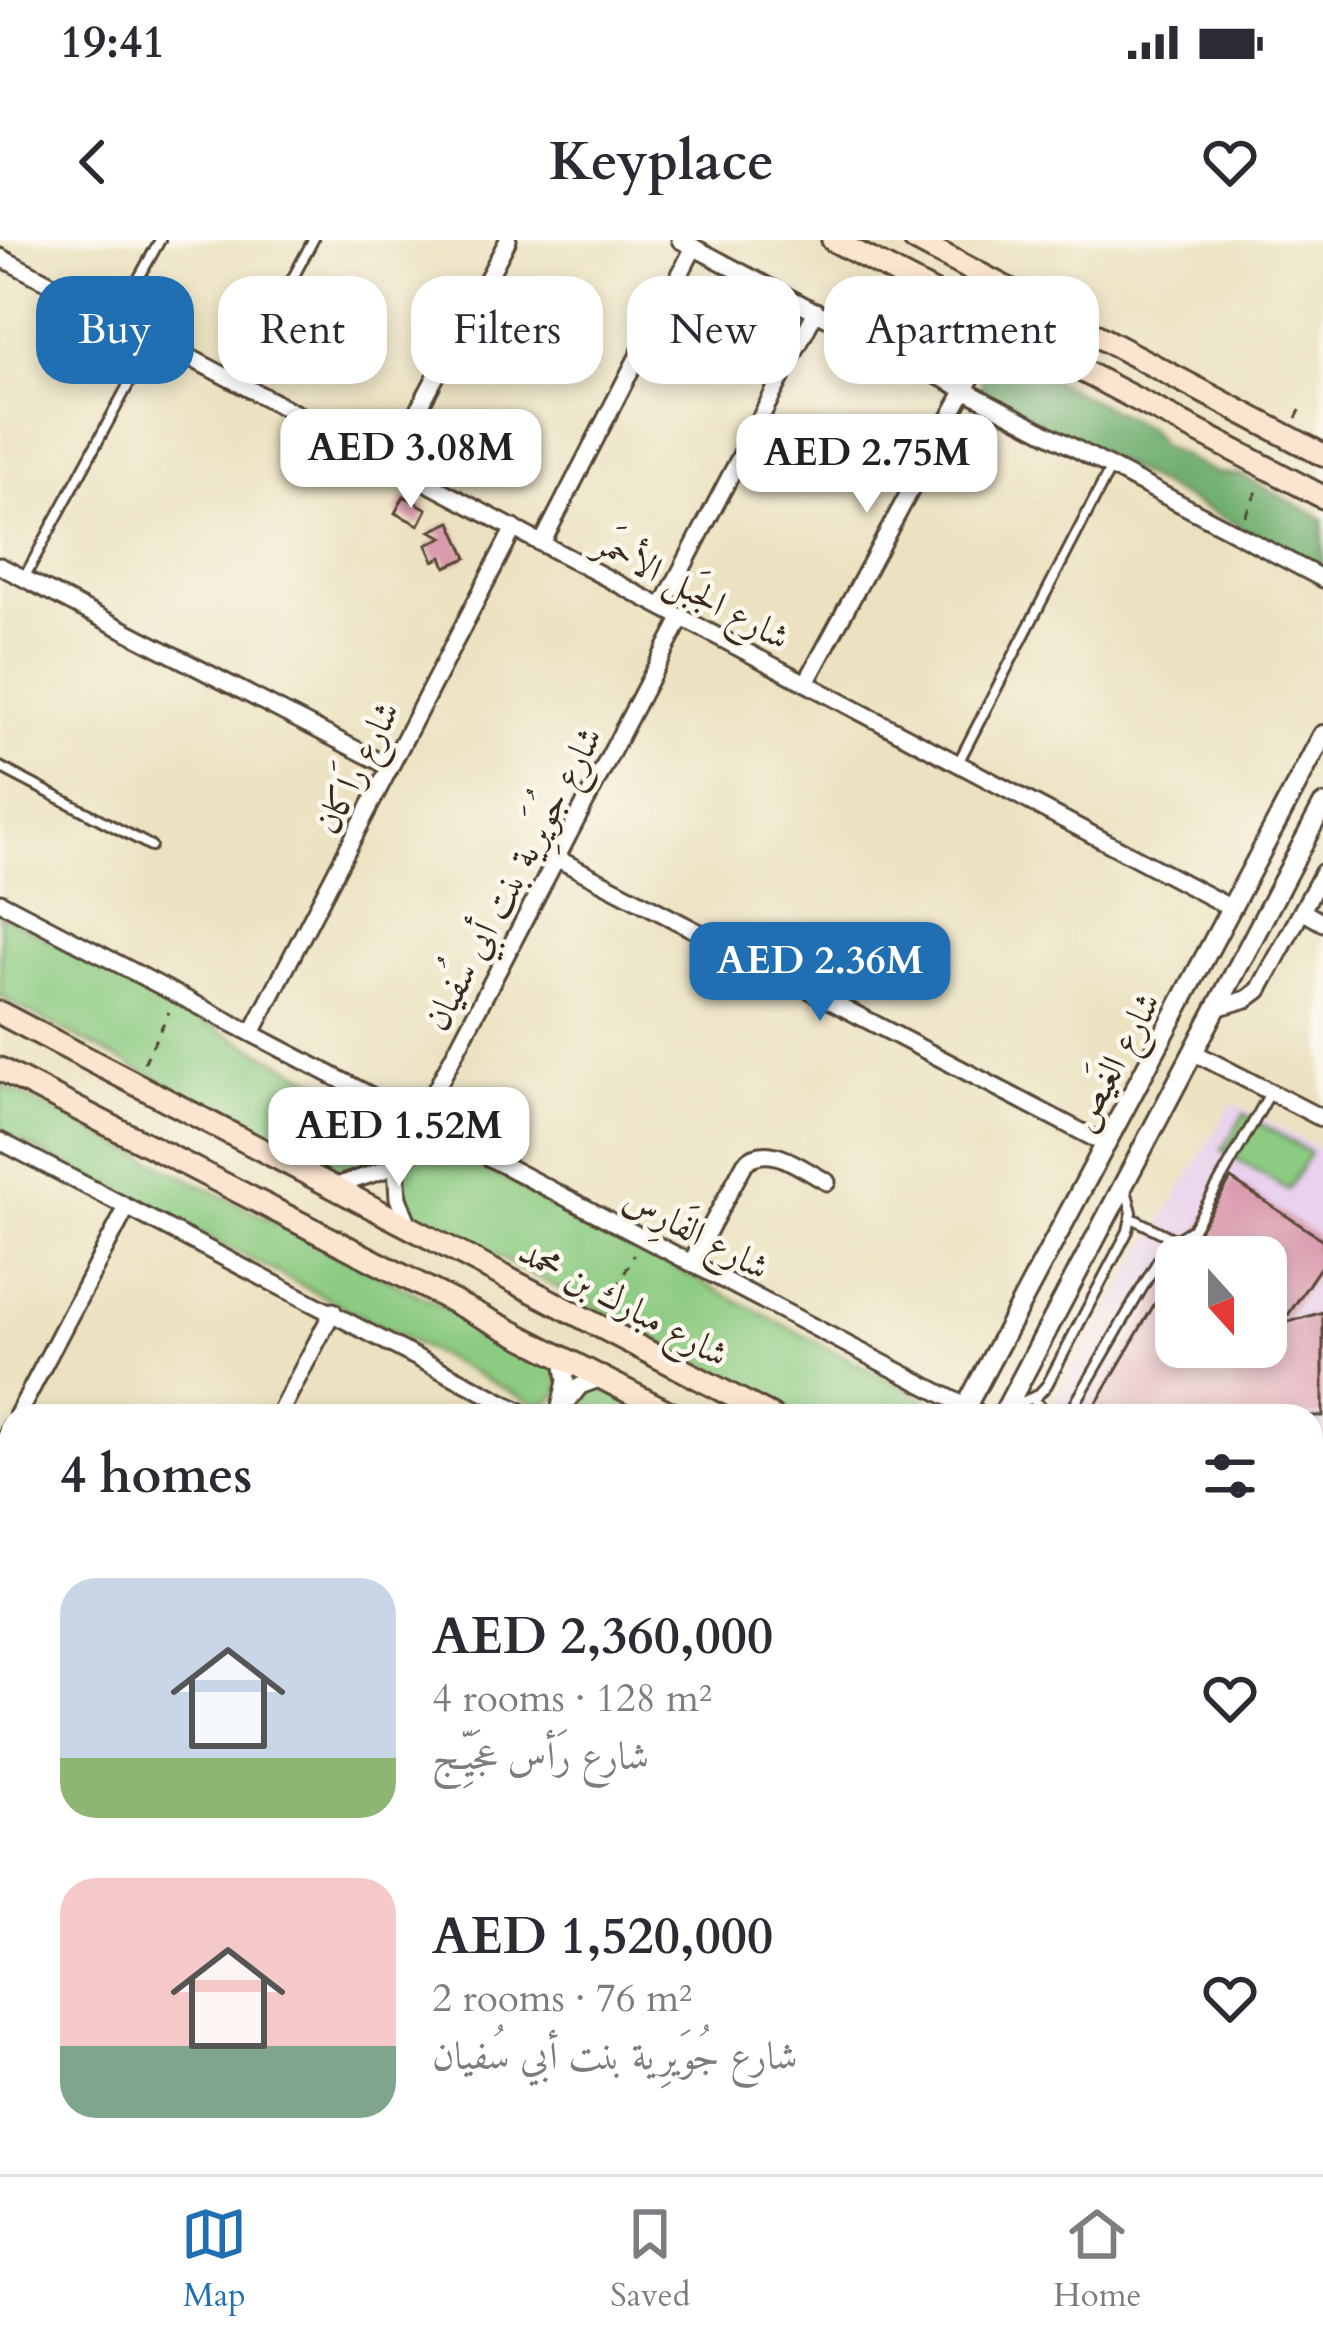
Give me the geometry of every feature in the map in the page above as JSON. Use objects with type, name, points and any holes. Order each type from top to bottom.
[{"type":"main road","points":[[833,240],[902,276]]},
{"type":"main road","points":[[915,240],[1323,455]]},
{"type":"main road","points":[[1099,379],[1323,496]]},
{"type":"main road","name":"شارع مبارك بن محمد","points":[[0,1013],[748,1404]]},
{"type":"main road","points":[[1,1071],[653,1404]]},
{"type":"street","points":[[390,463],[508,240]]},
{"type":"street","points":[[542,543],[687,244],[824,315]]},
{"type":"street","name":"شارع الجَبل الأحمَر","points":[[0,257],[36,276]]},
{"type":"street","points":[[662,607],[816,311]]},
{"type":"street","name":"شارع الجَبل الأحمَر","points":[[241,384],[1232,908]]},
{"type":"street","points":[[806,683],[967,384]]},
{"type":"street","points":[[974,384],[1111,468],[1323,579]]},
{"type":"street","name":"شارع رَاكان","points":[[252,1033],[514,528]]},
{"type":"street","points":[[0,566],[390,767]]},
{"type":"street","name":"شارع جُوَيرِية بنت أبي سُفيان","points":[[395,1166],[682,617]]},
{"type":"street","name":"شارع الغَيص","points":[[975,1404],[1323,735]]},
{"type":"street","name":"شارع الغَيص","points":[[1008,1404],[1323,805]]},
{"type":"street","points":[[556,858],[1107,1144]]},
{"type":"street","points":[[1216,1008],[1247,999],[1259,990],[1323,872]]},
{"type":"street","name":"شارع الفَارِس","points":[[0,902],[953,1404]]},
{"type":"street","points":[[1302,911],[1323,923]]},
{"type":"street","points":[[1193,1052],[1323,1119]]},
{"type":"street","points":[[0,1141],[507,1404]]},
{"type":"street","points":[[691,1263],[745,1163],[754,1155],[771,1154],[827,1182]]},
{"type":"street","points":[[333,1187],[395,1166],[398,1198],[410,1227]]},
{"type":"street","points":[[23,1404],[126,1209]]},
{"type":"street","points":[[284,1404],[333,1311]]},
{"type":"street","points":[[560,1404],[566,1381],[563,1358]]},
{"type":"street","points":[[565,1404],[580,1386],[602,1378]]},
{"type":"lane","points":[[140,276],[160,240]]},
{"type":"lane","points":[[294,276],[314,240]]},
{"type":"lane","points":[[24,578],[129,384]]},
{"type":"lane","points":[[958,764],[1111,468]]},
{"type":"lane","points":[[0,766],[151,846]]},
{"type":"lane","points":[[1180,1236],[1193,1229],[1270,1092]]},
{"type":"lane","points":[[1021,1404],[1047,1384],[1132,1218],[1124,1184]]},
{"type":"lane","points":[[1132,1218],[1168,1236]]},
{"type":"lane","points":[[1075,1404],[1155,1271]]},
{"type":"lane","points":[[1032,1399],[1038,1404]]},
{"type":"path","points":[[1295,420],[1303,405]]},
{"type":"path","points":[[1236,534],[1263,480]]},
{"type":"path","points":[[134,1083],[177,994]]},
{"type":"path","points":[[597,1325],[644,1238]]},
{"type":"shaded area","points":[[1232,1103],[1323,1151],[1323,1404],[1052,1404]]},
{"type":"green space","points":[[981,384],[1060,384],[1148,428],[1161,445],[1216,473],[1241,475],[1323,519],[1323,570],[981,392]]},
{"type":"green space","points":[[0,914],[382,1116],[381,1152],[357,1169],[331,1170],[0,997]]},
{"type":"green space","points":[[0,1084],[558,1365],[560,1390],[551,1402],[534,1404],[0,1131]]},
{"type":"green space","points":[[1244,1114],[1310,1153],[1288,1190],[1222,1150]]},
{"type":"green space","points":[[437,1143],[929,1404],[779,1404],[418,1215],[399,1197],[403,1165],[415,1145]]},
{"type":"green space","points":[[601,1387],[632,1404],[579,1404]]},
{"type":"building","points":[[404,496],[427,509],[419,525],[395,513]]},
{"type":"building","points":[[451,522],[467,558],[446,567],[442,557],[434,561],[427,545],[443,537],[431,531]]},
{"type":"building","points":[[1231,1179],[1323,1240],[1323,1263],[1287,1317],[1287,1236],[1195,1236]]},
{"type":"building","points":[[1155,1303],[1155,1368],[1287,1368],[1287,1323],[1323,1312],[1323,1404],[1096,1404]]}]
